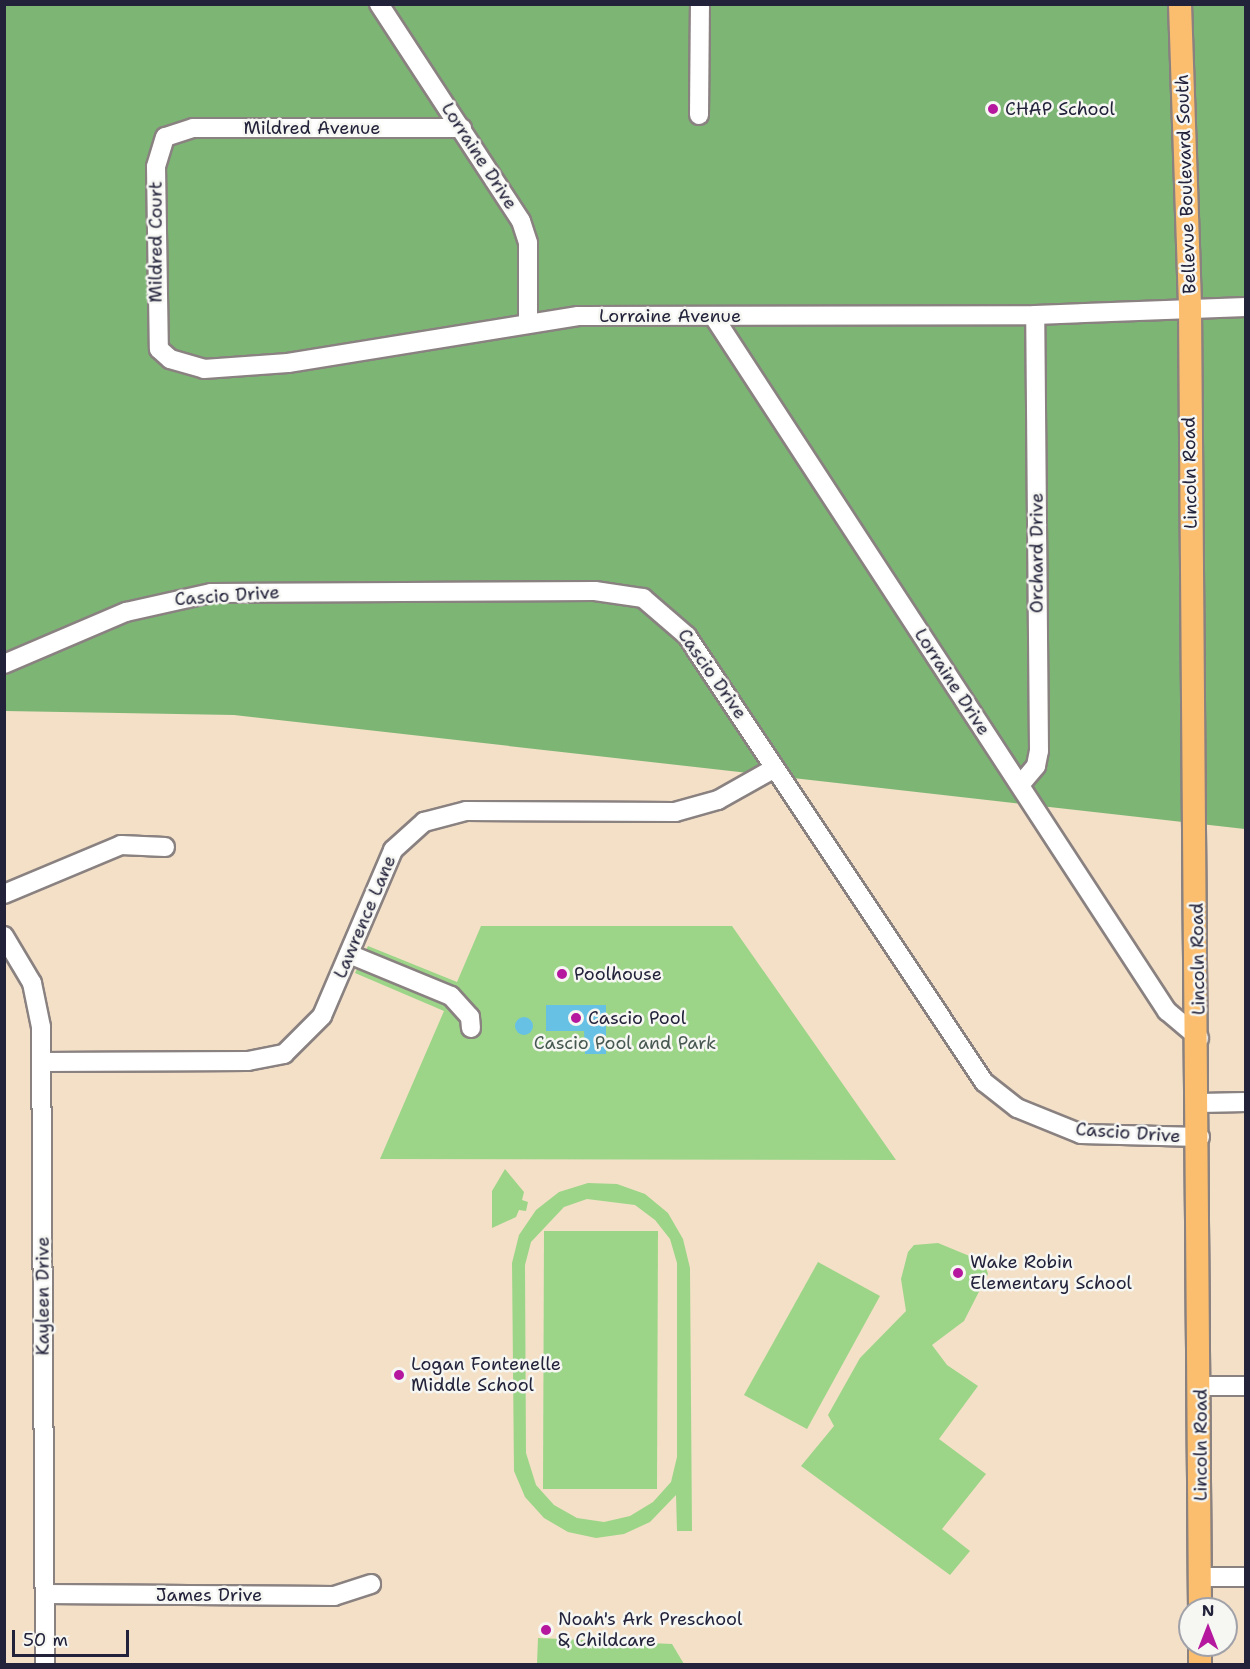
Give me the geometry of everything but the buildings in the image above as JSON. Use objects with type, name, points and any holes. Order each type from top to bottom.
[{"type":"main road","name":"Bellevue Boulevard South","points":[[1180,4],[1190,308]]},
{"type":"main road","name":"Lincoln Road","points":[[1190,308],[1200,1103],[1200,1597]]},
{"type":"street","name":"Lorraine Drive","points":[[379,4],[521,221],[528,243],[528,323]]},
{"type":"street","points":[[699,115],[700,4]]},
{"type":"street","name":"Mildred Avenue","points":[[165,137],[193,128],[462,128]]},
{"type":"street","name":"Mildred Court","points":[[159,349],[156,167],[165,137]]},
{"type":"street","name":"Bellevue Boulevard South","points":[[1190,308],[1245,307]]},
{"type":"street","name":"Lorraine Avenue","points":[[159,349],[177,362],[204,369],[257,367],[578,316],[1035,315],[1190,308]]},
{"type":"street","name":"Orchard Drive","points":[[1020,785],[1036,766],[1039,751],[1035,315]]},
{"type":"street","name":"Lorraine Drive","points":[[714,317],[1167,1011],[1198,1038]]},
{"type":"street","name":"Cascio Drive","points":[[4,664],[126,612],[193,595],[621,592],[643,598],[674,621],[776,768],[984,1082],[1017,1108],[1082,1134],[1200,1137]]},
{"type":"street","name":"Lawrence Lane","points":[[43,1062],[248,1061],[284,1054],[314,1027],[349,954],[393,850],[435,816],[466,811],[675,812],[718,800],[776,768]]},
{"type":"street","points":[[4,894],[121,845],[165,847]]},
{"type":"street","name":"Kayleen Drive","points":[[4,936],[32,983],[43,1062],[45,1665]]},
{"type":"street","points":[[349,954],[451,996],[470,1017],[471,1028]]},
{"type":"street","points":[[1200,1103],[1245,1101]]},
{"type":"street","points":[[1201,1386],[1245,1386]]},
{"type":"street","points":[[1200,1577],[1245,1577]]},
{"type":"street","name":"James Drive","points":[[45,1594],[334,1596],[371,1584]]},
{"type":"green space","points":[[5,5],[1245,5],[1245,829],[234,715],[5,711]]},
{"type":"green space","name":"Cascio Pool and Park","points":[[481,926],[732,926],[896,1160],[380,1159],[444,1011],[355,973],[368,946],[457,982]]},
{"type":"green space","points":[[505,1169],[524,1192],[522,1200],[528,1202],[526,1211],[519,1210],[516,1217],[492,1228],[492,1191]]},
{"type":"green space","points":[[588,1183],[617,1184],[645,1194],[668,1213],[683,1239],[690,1268],[692,1531],[677,1531],[676,1495],[650,1522],[624,1534],[596,1538],[568,1532],[544,1518],[525,1497],[514,1471],[512,1263],[519,1235],[536,1210],[559,1192]],"holes":[[[587,1199],[635,1205],[655,1220],[670,1239],[677,1263],[677,1457],[671,1482],[653,1502],[630,1516],[604,1522],[577,1518],[554,1505],[536,1485],[526,1453],[525,1265],[531,1242],[564,1207]]]},
{"type":"green space","points":[[544,1231],[658,1231],[657,1489],[543,1489]]},
{"type":"green space","points":[[938,1243],[984,1262],[988,1274],[964,1321],[932,1345],[947,1365],[978,1386],[939,1439],[986,1474],[942,1529],[970,1551],[950,1575],[801,1466],[834,1426],[828,1415],[860,1358],[906,1311],[901,1279],[908,1252],[914,1245]]},
{"type":"green space","points":[[818,1262],[880,1296],[807,1429],[744,1395]]},
{"type":"green space","points":[[538,1638],[672,1644],[684,1664],[537,1664]]},
{"type":"water","name":"Cascio Pool","points":[[546,1005],[606,1005],[606,1054],[585,1054],[584,1031],[546,1031]]},
{"type":"water","points":[[520,1017],[528,1017],[533,1022],[531,1033],[520,1035],[515,1030],[515,1022]]},
{"type":"place","name":"CHAP School","points":[[993,109]]},
{"type":"place","name":"Poolhouse","points":[[562,974]]},
{"type":"place","name":"Cascio Pool","points":[[576,1018]]},
{"type":"place","name":"Wake Robin Elementary School","points":[[958,1273]]},
{"type":"place","name":"Logan Fontenelle Middle School","points":[[399,1375]]},
{"type":"place","name":"Noah's Ark Preschool & Childcare","points":[[546,1630]]}]
